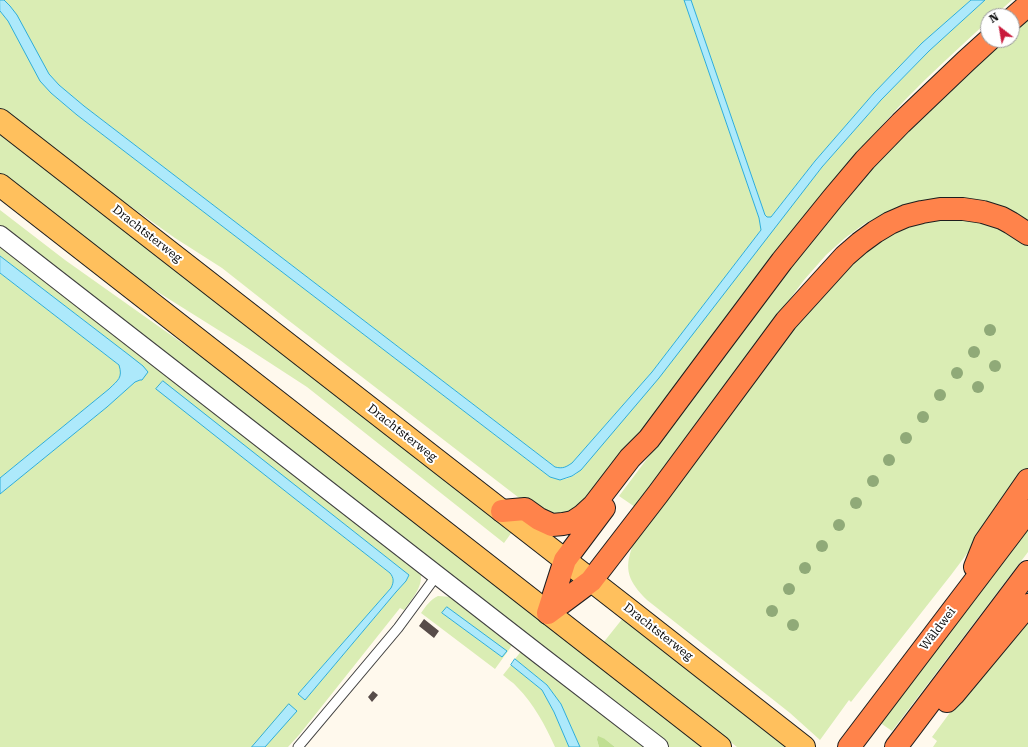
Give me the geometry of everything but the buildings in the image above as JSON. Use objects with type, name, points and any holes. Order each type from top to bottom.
[{"type":"highway","points":[[1020,12],[1028,5]]},
{"type":"highway","points":[[502,511],[525,509],[539,519],[552,525],[573,522],[594,505],[630,458],[649,439],[782,261],[833,198],[901,123],[980,48]]},
{"type":"highway","points":[[548,613],[591,581],[658,494],[786,321],[845,256],[860,243],[885,226],[906,216],[940,209],[963,209],[983,212],[1002,218],[1028,234]]},
{"type":"highway","points":[[548,613],[565,560],[637,464],[649,439]]},
{"type":"highway","points":[[963,597],[985,542],[1028,480]]},
{"type":"highway","name":"Wâldwei","points":[[849,747],[1028,511]]},
{"type":"highway","points":[[899,743],[1028,572]]},
{"type":"highway","points":[[899,743],[954,694],[1028,605]]},
{"type":"main road","name":"Drachtsterweg","points":[[0,120],[804,747]]},
{"type":"main road","points":[[0,186],[720,747]]},
{"type":"street","points":[[0,235],[660,747]]},
{"type":"lane","points":[[298,747],[398,628],[437,575]]},
{"type":"green space","points":[[4,0],[684,0],[759,218],[761,230],[652,372],[572,463],[564,468],[555,467],[84,106],[59,85],[49,74]]},
{"type":"green space","points":[[691,0],[971,0],[922,43],[874,93],[815,161],[771,217],[767,217],[765,215]]},
{"type":"green space","points":[[985,0],[1012,0],[1003,8],[980,8],[980,28],[904,101],[824,193],[591,499],[572,510],[557,514],[549,513],[527,504],[222,268],[175,238],[71,164],[0,108],[0,11],[8,21],[51,93],[77,115],[550,477],[563,479],[569,478],[576,474],[822,167],[881,100],[929,51]]},
{"type":"green space","points":[[1028,13],[1028,227],[921,201],[901,206],[864,224],[826,255],[804,280],[635,507],[619,496],[817,233],[869,171],[989,48],[1020,48],[1020,20]]},
{"type":"green space","points":[[0,134],[512,532],[504,543],[307,387],[129,274],[0,174]]},
{"type":"green space","points":[[0,210],[65,260],[223,372],[703,747],[668,747],[0,226]]},
{"type":"green space","points":[[933,217],[973,219],[999,227],[1028,243],[1028,470],[951,575],[851,702],[849,700],[820,740],[790,713],[647,600],[632,581],[628,569],[628,562],[633,545],[793,329],[844,266],[895,229]]},
{"type":"green space","points":[[0,244],[420,570],[421,581],[417,592],[411,601],[404,610],[400,608],[288,747],[265,747],[296,711],[289,705],[252,747],[0,747],[0,494],[107,407],[135,382],[140,380],[129,355],[0,256]],"holes":[[[162,381],[409,575],[406,581],[305,700],[298,694],[391,588],[393,578],[390,573],[157,389]]]},
{"type":"green space","points":[[0,273],[119,365],[120,376],[109,389],[0,478]]},
{"type":"green space","points":[[1028,526],[1028,552],[892,731],[879,722]]},
{"type":"green space","points":[[438,596],[451,597],[461,601],[513,644],[495,669],[421,613],[428,603]],"holes":[[[447,607],[506,651],[502,657],[442,613]]]},
{"type":"green space","points":[[1028,612],[1028,747],[933,747],[937,741],[932,737],[985,665]]},
{"type":"green space","points":[[623,618],[790,747],[737,747],[603,643]]},
{"type":"green space","points":[[522,650],[650,747],[615,747],[605,739],[597,740],[599,747],[580,747],[561,704],[547,685],[515,659]]},
{"type":"green space","points":[[511,665],[542,690],[554,712],[569,747],[555,747],[529,700],[503,675]]},
{"type":"green space","points":[[598,736],[605,739],[615,747],[599,747],[597,740]]},
{"type":"water","points":[[0,0],[4,0],[17,15],[49,74],[59,85],[84,106],[555,467],[562,468],[572,463],[652,372],[761,230],[759,218],[684,0],[691,0],[765,215],[767,217],[771,217],[815,161],[874,93],[922,43],[971,0],[985,0],[929,51],[881,100],[822,167],[659,378],[581,470],[572,476],[560,480],[550,477],[77,115],[51,93],[40,81],[8,21],[0,11]]},
{"type":"water","points":[[0,256],[129,355],[148,372],[142,380],[135,382],[107,407],[0,494],[0,478],[109,389],[119,378],[120,369],[119,365],[0,273]]},
{"type":"water","points":[[163,381],[409,575],[406,581],[305,700],[298,694],[391,588],[393,578],[390,573],[156,389]]},
{"type":"water","points":[[447,607],[507,651],[502,657],[442,613]]},
{"type":"water","points":[[515,659],[547,685],[561,704],[580,747],[569,747],[554,712],[542,690],[511,665]]},
{"type":"water","points":[[289,704],[297,711],[265,747],[252,747]]}]
